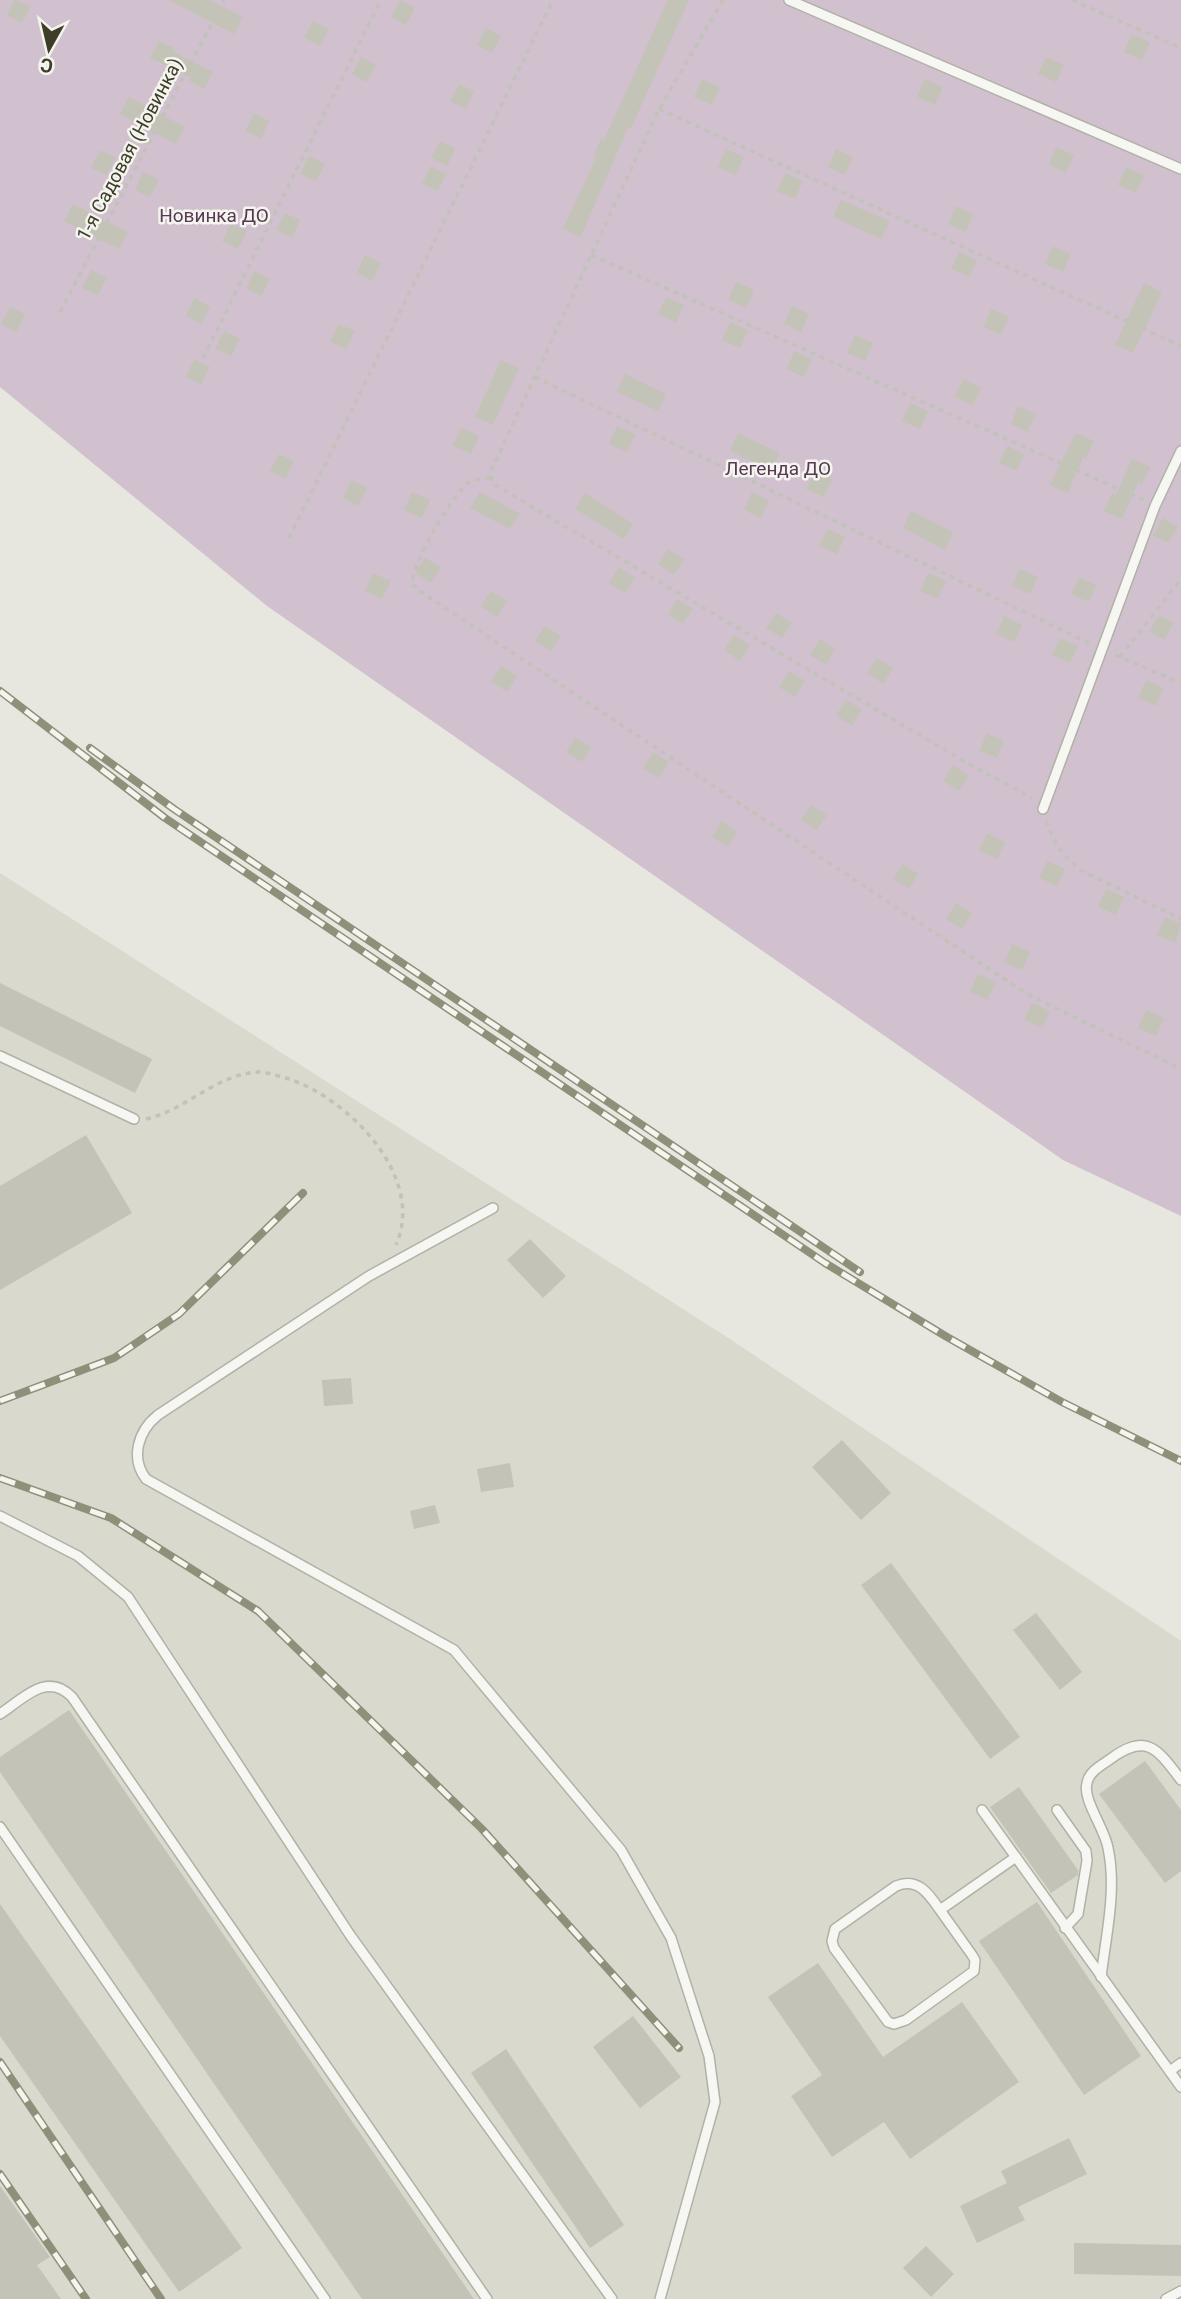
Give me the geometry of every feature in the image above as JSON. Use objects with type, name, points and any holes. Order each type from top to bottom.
[{"type":"lane","points":[[789,0],[1181,169]]},
{"type":"lane","points":[[1043,809],[1155,506],[1181,452]]},
{"type":"lane","points":[[0,1056],[134,1119]]},
{"type":"lane","points":[[493,1209],[369,1276],[158,1415],[149,1422],[143,1433],[136,1457],[139,1470],[145,1479],[454,1650],[621,1850],[671,1938],[709,2056],[715,2102],[660,2299]]},
{"type":"lane","points":[[0,1516],[78,1556],[128,1597],[350,1935],[612,2299]]},
{"type":"lane","points":[[0,1714],[40,1687],[58,1685],[72,1697],[486,2299]]},
{"type":"lane","points":[[1101,1977],[1111,1896],[1111,1861],[1104,1831],[1086,1794],[1086,1783],[1091,1774],[1133,1745],[1150,1746],[1162,1755],[1181,1780]]},
{"type":"lane","points":[[982,1810],[1181,2087]]},
{"type":"lane","points":[[1057,1810],[1086,1852],[1087,1861],[1078,1914],[1066,1928]]},
{"type":"lane","points":[[0,1826],[325,2299]]},
{"type":"lane","points":[[940,1910],[1016,1857]]},
{"type":"lane","points":[[904,1883],[920,1886],[927,1891],[940,1910],[975,1960],[974,1971],[906,2020],[894,2024],[888,2022],[834,1948],[832,1941],[835,1929],[904,1883]]},
{"type":"lane","points":[[1170,2071],[1181,2063]]},
{"type":"lane","points":[[1166,2299],[1181,2291]]},
{"type":"path","name":"1-я Садовая (Новинка)","points":[[60,312],[224,0]]},
{"type":"path","points":[[203,358],[382,0]]},
{"type":"path","points":[[289,538],[553,0]]},
{"type":"path","points":[[723,0],[659,109],[490,478],[502,489],[967,764],[1032,798],[1043,809],[1058,848],[1082,872],[1181,919]]},
{"type":"path","points":[[1072,0],[1181,48]]},
{"type":"path","points":[[659,109],[1181,346]]},
{"type":"path","points":[[592,255],[1155,506]]},
{"type":"path","points":[[535,377],[1102,649],[1181,683]]},
{"type":"path","points":[[490,478],[471,480],[451,501],[414,568],[412,584],[418,590],[1027,994],[1181,1069]]},
{"type":"path","points":[[1120,657],[1181,579]]},
{"type":"path","points":[[134,1119],[152,1118],[242,1074],[261,1072],[305,1084],[354,1117],[380,1149],[396,1183],[402,1214],[399,1238],[394,1248]]},
{"type":"shaded area","points":[[0,873],[733,1341],[1181,1641],[1181,2299],[0,2299]]},
{"type":"green space","name":"Легенда ДО","points":[[0,0],[1181,0],[1181,1216],[1063,1160],[267,606],[0,387]]},
{"type":"building","points":[[14,0],[31,6],[22,23],[7,15]]},
{"type":"building","points":[[168,0],[209,0],[243,17],[234,34]]},
{"type":"building","points":[[400,0],[415,8],[406,25],[391,17]]},
{"type":"building","points":[[668,0],[689,0],[631,128],[628,127],[581,237],[563,229],[596,158],[593,157],[601,139],[604,140]]},
{"type":"building","points":[[313,21],[329,29],[320,46],[304,38]]},
{"type":"building","points":[[486,28],[501,36],[492,53],[477,45]]},
{"type":"building","points":[[1132,34],[1150,42],[1142,60],[1124,52]]},
{"type":"building","points":[[159,41],[175,49],[173,52],[213,72],[204,89],[189,81],[191,78],[150,58]]},
{"type":"building","points":[[361,57],[376,65],[367,82],[352,74]]},
{"type":"building","points":[[1046,57],[1064,65],[1056,82],[1038,74]]},
{"type":"building","points":[[702,79],[720,87],[712,105],[694,97]]},
{"type":"building","points":[[925,79],[943,87],[935,105],[917,97]]},
{"type":"building","points":[[459,84],[474,91],[466,109],[450,101]]},
{"type":"building","points":[[129,97],[185,127],[176,144],[120,114]]},
{"type":"building","points":[[254,113],[269,121],[261,139],[245,131]]},
{"type":"building","points":[[440,141],[455,149],[447,166],[431,158]]},
{"type":"building","points":[[1056,147],[1074,155],[1066,173],[1049,165]]},
{"type":"building","points":[[726,149],[744,157],[736,175],[718,167]]},
{"type":"building","points":[[836,149],[853,157],[845,175],[828,167]]},
{"type":"building","points":[[100,150],[116,158],[107,175],[91,168]]},
{"type":"building","points":[[309,156],[325,164],[316,181],[300,174]]},
{"type":"building","points":[[431,166],[446,174],[438,191],[422,184]]},
{"type":"building","points":[[1126,167],[1144,175],[1136,193],[1118,185]]},
{"type":"building","points":[[143,172],[159,180],[150,197],[135,190]]},
{"type":"building","points":[[785,173],[803,181],[795,199],[777,191]]},
{"type":"building","points":[[841,200],[890,221],[881,239],[833,217]]},
{"type":"building","points":[[73,204],[128,232],[119,249],[64,221]]},
{"type":"building","points":[[956,206],[973,214],[966,232],[948,224]]},
{"type":"building","points":[[285,213],[300,220],[292,238],[276,230]]},
{"type":"building","points":[[231,224],[247,231],[238,249],[222,241]]},
{"type":"building","points":[[1053,246],[1071,254],[1063,272],[1045,264]]},
{"type":"building","points":[[959,252],[977,260],[969,277],[951,269]]},
{"type":"building","points":[[365,255],[381,263],[372,281],[357,273]]},
{"type":"building","points":[[91,270],[107,278],[98,295],[82,288]]},
{"type":"building","points":[[254,271],[270,279],[261,296],[246,288]]},
{"type":"building","points":[[736,282],[754,290],[746,308],[728,300]]},
{"type":"building","points":[[1144,283],[1162,292],[1133,353],[1115,345]]},
{"type":"building","points":[[666,297],[684,305],[676,323],[658,314]]},
{"type":"building","points":[[194,298],[210,307],[201,324],[186,316]]},
{"type":"building","points":[[792,306],[809,314],[801,332],[784,324]]},
{"type":"building","points":[[10,307],[25,314],[16,332],[1,324]]},
{"type":"building","points":[[991,309],[1009,317],[1001,335],[984,327]]},
{"type":"building","points":[[730,322],[748,330],[740,348],[722,340]]},
{"type":"building","points":[[339,324],[355,331],[346,349],[330,341]]},
{"type":"building","points":[[224,331],[240,339],[231,356],[215,349]]},
{"type":"building","points":[[855,335],[873,343],[865,361],[847,353]]},
{"type":"building","points":[[794,351],[812,359],[804,377],[787,369]]},
{"type":"building","points":[[194,359],[210,367],[201,384],[186,377]]},
{"type":"building","points":[[501,360],[519,368],[493,425],[475,417]]},
{"type":"building","points":[[625,374],[666,394],[658,411],[617,392]]},
{"type":"building","points":[[963,379],[981,388],[973,405],[955,397]]},
{"type":"building","points":[[910,403],[928,411],[920,429],[902,421]]},
{"type":"building","points":[[1018,406],[1036,414],[1028,432],[1011,424]]},
{"type":"building","points":[[617,426],[635,434],[627,452],[609,444]]},
{"type":"building","points":[[461,428],[479,436],[471,454],[453,446]]},
{"type":"building","points":[[738,433],[780,453],[772,471],[730,451]]},
{"type":"building","points":[[1076,433],[1094,441],[1086,458],[1083,457],[1068,493],[1050,485]]},
{"type":"building","points":[[1007,446],[1024,454],[1017,471],[999,463]]},
{"type":"building","points":[[279,454],[294,461],[285,479],[270,471]]},
{"type":"building","points":[[1132,459],[1150,467],[1142,484],[1138,483],[1122,519],[1104,511],[1112,493],[1116,495]]},
{"type":"building","points":[[814,471],[832,479],[824,497],[806,489]]},
{"type":"building","points":[[351,480],[367,488],[358,506],[343,498]]},
{"type":"building","points":[[412,492],[430,500],[422,518],[404,510]]},
{"type":"building","points":[[480,492],[520,514],[510,529],[470,508]]},
{"type":"building","points":[[752,492],[769,500],[761,518],[744,510]]},
{"type":"building","points":[[585,493],[633,524],[624,539],[575,509]]},
{"type":"building","points":[[911,511],[953,532],[945,550],[903,528]]},
{"type":"building","points":[[1163,518],[1178,527],[1168,543],[1153,535]]},
{"type":"building","points":[[827,529],[845,537],[837,554],[819,546]]},
{"type":"building","points":[[668,549],[684,559],[674,575],[658,564]]},
{"type":"building","points":[[425,558],[441,567],[431,583],[415,573]]},
{"type":"building","points":[[619,567],[635,578],[625,593],[609,583]]},
{"type":"building","points":[[1020,569],[1038,577],[1030,594],[1012,586]]},
{"type":"building","points":[[373,573],[391,581],[382,599],[365,591]]},
{"type":"building","points":[[928,573],[946,581],[938,599],[920,591]]},
{"type":"building","points":[[1079,577],[1096,585],[1089,602],[1071,594]]},
{"type":"building","points":[[491,591],[507,601],[497,617],[481,606]]},
{"type":"building","points":[[677,599],[693,609],[683,624],[668,614]]},
{"type":"building","points":[[776,613],[792,623],[782,638],[766,628]]},
{"type":"building","points":[[1159,615],[1174,623],[1164,640],[1149,631]]},
{"type":"building","points":[[1004,616],[1022,625],[1014,642],[996,634]]},
{"type":"building","points":[[545,626],[561,636],[551,651],[535,641]]},
{"type":"building","points":[[734,635],[750,645],[740,661],[724,650]]},
{"type":"building","points":[[1060,638],[1078,646],[1070,663],[1052,655]]},
{"type":"building","points":[[820,639],[835,649],[826,665],[810,655]]},
{"type":"building","points":[[877,658],[893,668],[883,684],[867,673]]},
{"type":"building","points":[[501,666],[517,676],[507,692],[491,681]]},
{"type":"building","points":[[789,671],[805,681],[795,697],[779,687]]},
{"type":"building","points":[[1146,680],[1163,688],[1156,706],[1138,698]]},
{"type":"building","points":[[846,700],[862,710],[852,726],[836,715]]},
{"type":"building","points":[[987,733],[1004,741],[997,758],[979,751]]},
{"type":"building","points":[[575,737],[591,747],[582,762],[566,752]]},
{"type":"building","points":[[653,752],[669,762],[659,778],[643,768]]},
{"type":"building","points":[[953,765],[969,776],[959,791],[943,781]]},
{"type":"building","points":[[811,805],[827,815],[817,830],[801,820]]},
{"type":"building","points":[[722,821],[737,832],[728,847],[712,837]]},
{"type":"building","points":[[987,833],[1005,842],[997,859],[979,851]]},
{"type":"building","points":[[1047,861],[1065,869],[1057,886],[1039,878]]},
{"type":"building","points":[[903,864],[918,874],[909,889],[893,879]]},
{"type":"building","points":[[1106,889],[1124,897],[1116,915],[1098,907]]},
{"type":"building","points":[[956,903],[972,913],[962,929],[946,919]]},
{"type":"building","points":[[1165,917],[1181,924],[1175,943],[1157,935]]},
{"type":"building","points":[[1012,944],[1030,952],[1022,970],[1004,962]]},
{"type":"building","points":[[978,974],[996,982],[988,1000],[970,992]]},
{"type":"building","points":[[0,983],[152,1059],[135,1093],[0,1026]]},
{"type":"building","points":[[1032,1003],[1050,1011],[1042,1028],[1024,1020]]},
{"type":"building","points":[[1146,1010],[1164,1018],[1156,1036],[1138,1028]]},
{"type":"building","points":[[86,1135],[132,1213],[0,1290],[0,1186]]},
{"type":"building","points":[[530,1239],[566,1276],[543,1298],[507,1260]]},
{"type":"building","points":[[351,1378],[353,1404],[324,1406],[322,1380]]},
{"type":"building","points":[[842,1440],[891,1493],[861,1520],[812,1467]]},
{"type":"building","points":[[510,1463],[514,1487],[481,1492],[477,1469]]},
{"type":"building","points":[[435,1505],[440,1523],[414,1529],[410,1511]]},
{"type":"building","points":[[891,1563],[1020,1737],[990,1759],[861,1585]]},
{"type":"building","points":[[1036,1613],[1082,1672],[1060,1690],[1013,1630]]},
{"type":"building","points":[[69,1710],[474,2299],[362,2299],[0,1772],[0,1757]]},
{"type":"building","points":[[1145,1761],[1181,1810],[1181,1871],[1165,1883],[1099,1794]]},
{"type":"building","points":[[1019,1787],[1078,1870],[1078,1875],[1051,1893],[990,1807]]},
{"type":"building","points":[[1037,1902],[1141,2056],[1084,2095],[979,1941]]},
{"type":"building","points":[[0,1904],[242,2248],[179,2292],[0,2036]]},
{"type":"building","points":[[818,1963],[883,2057],[962,2002],[1019,2082],[910,2159],[884,2122],[832,2157],[791,2096],[822,2075],[768,1997]]},
{"type":"building","points":[[633,2016],[681,2077],[640,2108],[593,2047]]},
{"type":"building","points":[[506,2049],[624,2225],[590,2248],[471,2073]]},
{"type":"building","points":[[1069,2138],[1087,2174],[1018,2207],[1025,2220],[977,2243],[960,2206],[1007,2183],[1001,2171]]},
{"type":"building","points":[[0,2186],[50,2257],[37,2265],[61,2299],[0,2299]]},
{"type":"building","points":[[1074,2243],[1181,2245],[1181,2276],[1074,2274]]},
{"type":"building","points":[[926,2246],[954,2274],[931,2297],[903,2268]]},
{"type":"railway","points":[[0,691],[165,818],[825,1263],[947,1337],[1062,1402],[1181,1461]]},
{"type":"railway","points":[[90,748],[174,809],[860,1272]]},
{"type":"railway","points":[[0,1401],[114,1358],[179,1314],[303,1193]]},
{"type":"railway","points":[[0,1478],[111,1518],[258,1611],[482,1829],[679,2048]]},
{"type":"railway","points":[[0,2062],[161,2299]]},
{"type":"railway","points":[[0,2174],[86,2299]]},
{"type":"park label","name":"Новинка ДО","points":[[214,215]]}]
